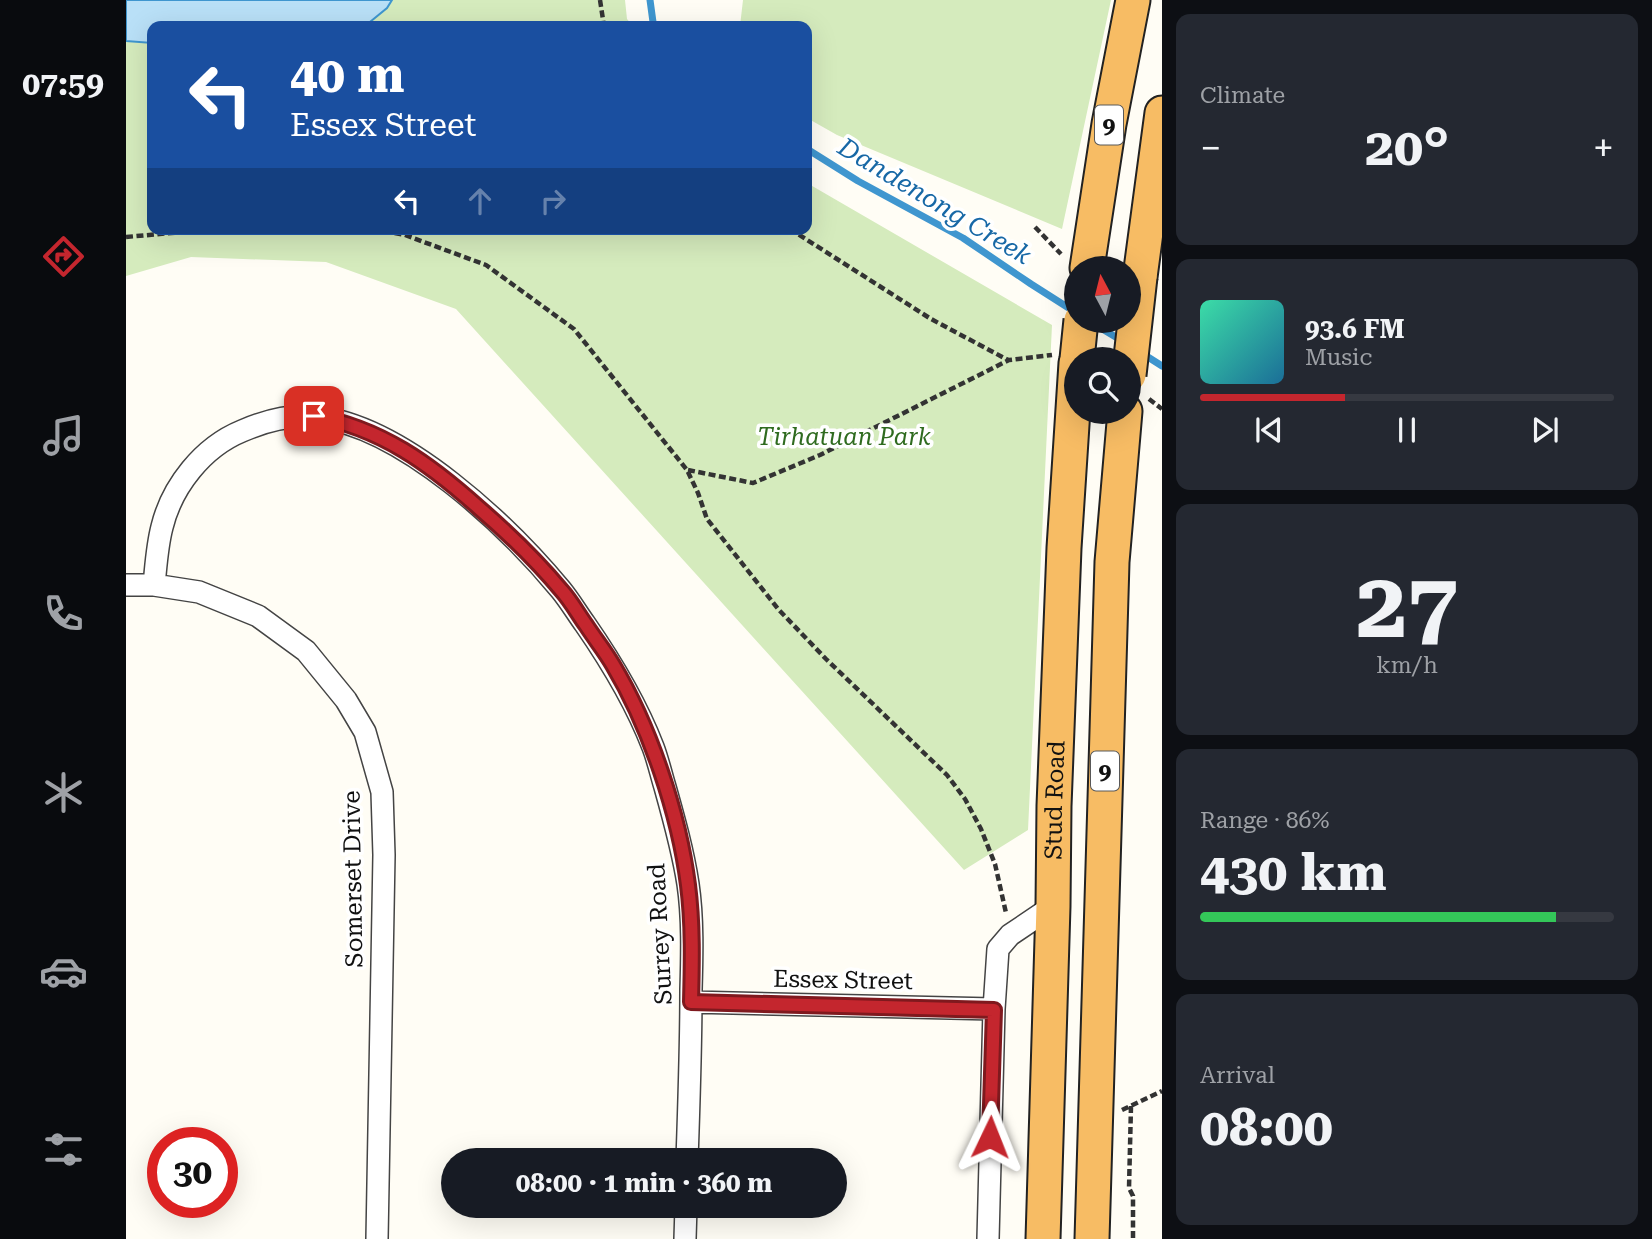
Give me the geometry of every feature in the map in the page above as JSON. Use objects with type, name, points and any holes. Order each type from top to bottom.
[{"type":"highway","name":"9","points":[[1082,256],[1133,0]]},
{"type":"highway","name":"9","points":[[1132,347],[1162,113]]},
{"type":"highway","name":"Stud Road","points":[[1044,1239],[1054,806],[1070,424]]},
{"type":"highway","name":"Stud Road","points":[[1093,1239],[1112,562],[1123,424]]},
{"type":"street","name":"Surrey Road","points":[[154,585],[163,523],[183,481],[199,461],[232,435],[279,419],[314,416],[354,425],[381,437],[419,459],[510,534],[563,592],[613,665],[653,747],[676,823],[688,886],[692,950],[687,1148]]},
{"type":"street","name":"Somerset Drive","points":[[126,585],[154,585],[199,592],[258,616],[306,651],[346,700],[365,732],[382,792],[384,855],[377,1239]]},
{"type":"street","points":[[988,1239],[998,948],[1010,935],[1053,906]]},
{"type":"street","name":"Essex Street","points":[[691,1002],[994,1010]]},
{"type":"street","points":[[685,1239],[686,1218]]},
{"type":"path","points":[[600,0],[603,21]]},
{"type":"path","points":[[1035,228],[1075,256]]},
{"type":"path","points":[[126,237],[148,235]]},
{"type":"path","points":[[405,235],[486,265],[574,329],[687,470],[707,519],[779,610],[947,775],[965,799],[995,864],[1010,935]]},
{"type":"path","points":[[799,235],[931,319],[1009,360],[1064,363]]},
{"type":"path","points":[[687,470],[753,482],[820,455],[1009,360]]},
{"type":"path","points":[[1096,1123],[1162,1091]]},
{"type":"path","points":[[1131,1106],[1129,1188],[1133,1196],[1133,1239]]},
{"type":"green space","name":"Tirhatuan Park","points":[[126,0],[625,0],[629,21],[147,21],[147,235],[812,235],[812,186],[1052,325],[1028,830],[964,870],[456,309],[326,262],[191,257],[126,276]]},
{"type":"green space","points":[[743,0],[1111,0],[1062,229],[837,135],[812,121],[812,21],[741,21]]},
{"type":"water","points":[[126,0],[392,0],[371,21],[147,21],[147,43],[126,41]]},
{"type":"waterway","name":"Dandenong Creek","points":[[650,0],[653,21]]},
{"type":"waterway","name":"Dandenong Creek","points":[[812,152],[858,181],[963,238],[1064,305]]},
{"type":"waterway","name":"Dandenong Creek","points":[[1109,333],[1124,342]]},
{"type":"waterway","name":"Dandenong Creek","points":[[1141,353],[1162,366]]},
{"type":"route","points":[[314,416],[354,425],[381,437],[419,459],[458,489],[510,534],[563,592],[613,665],[653,747],[676,823],[688,886],[692,950],[691,1002],[994,1010],[990,1137]]}]
